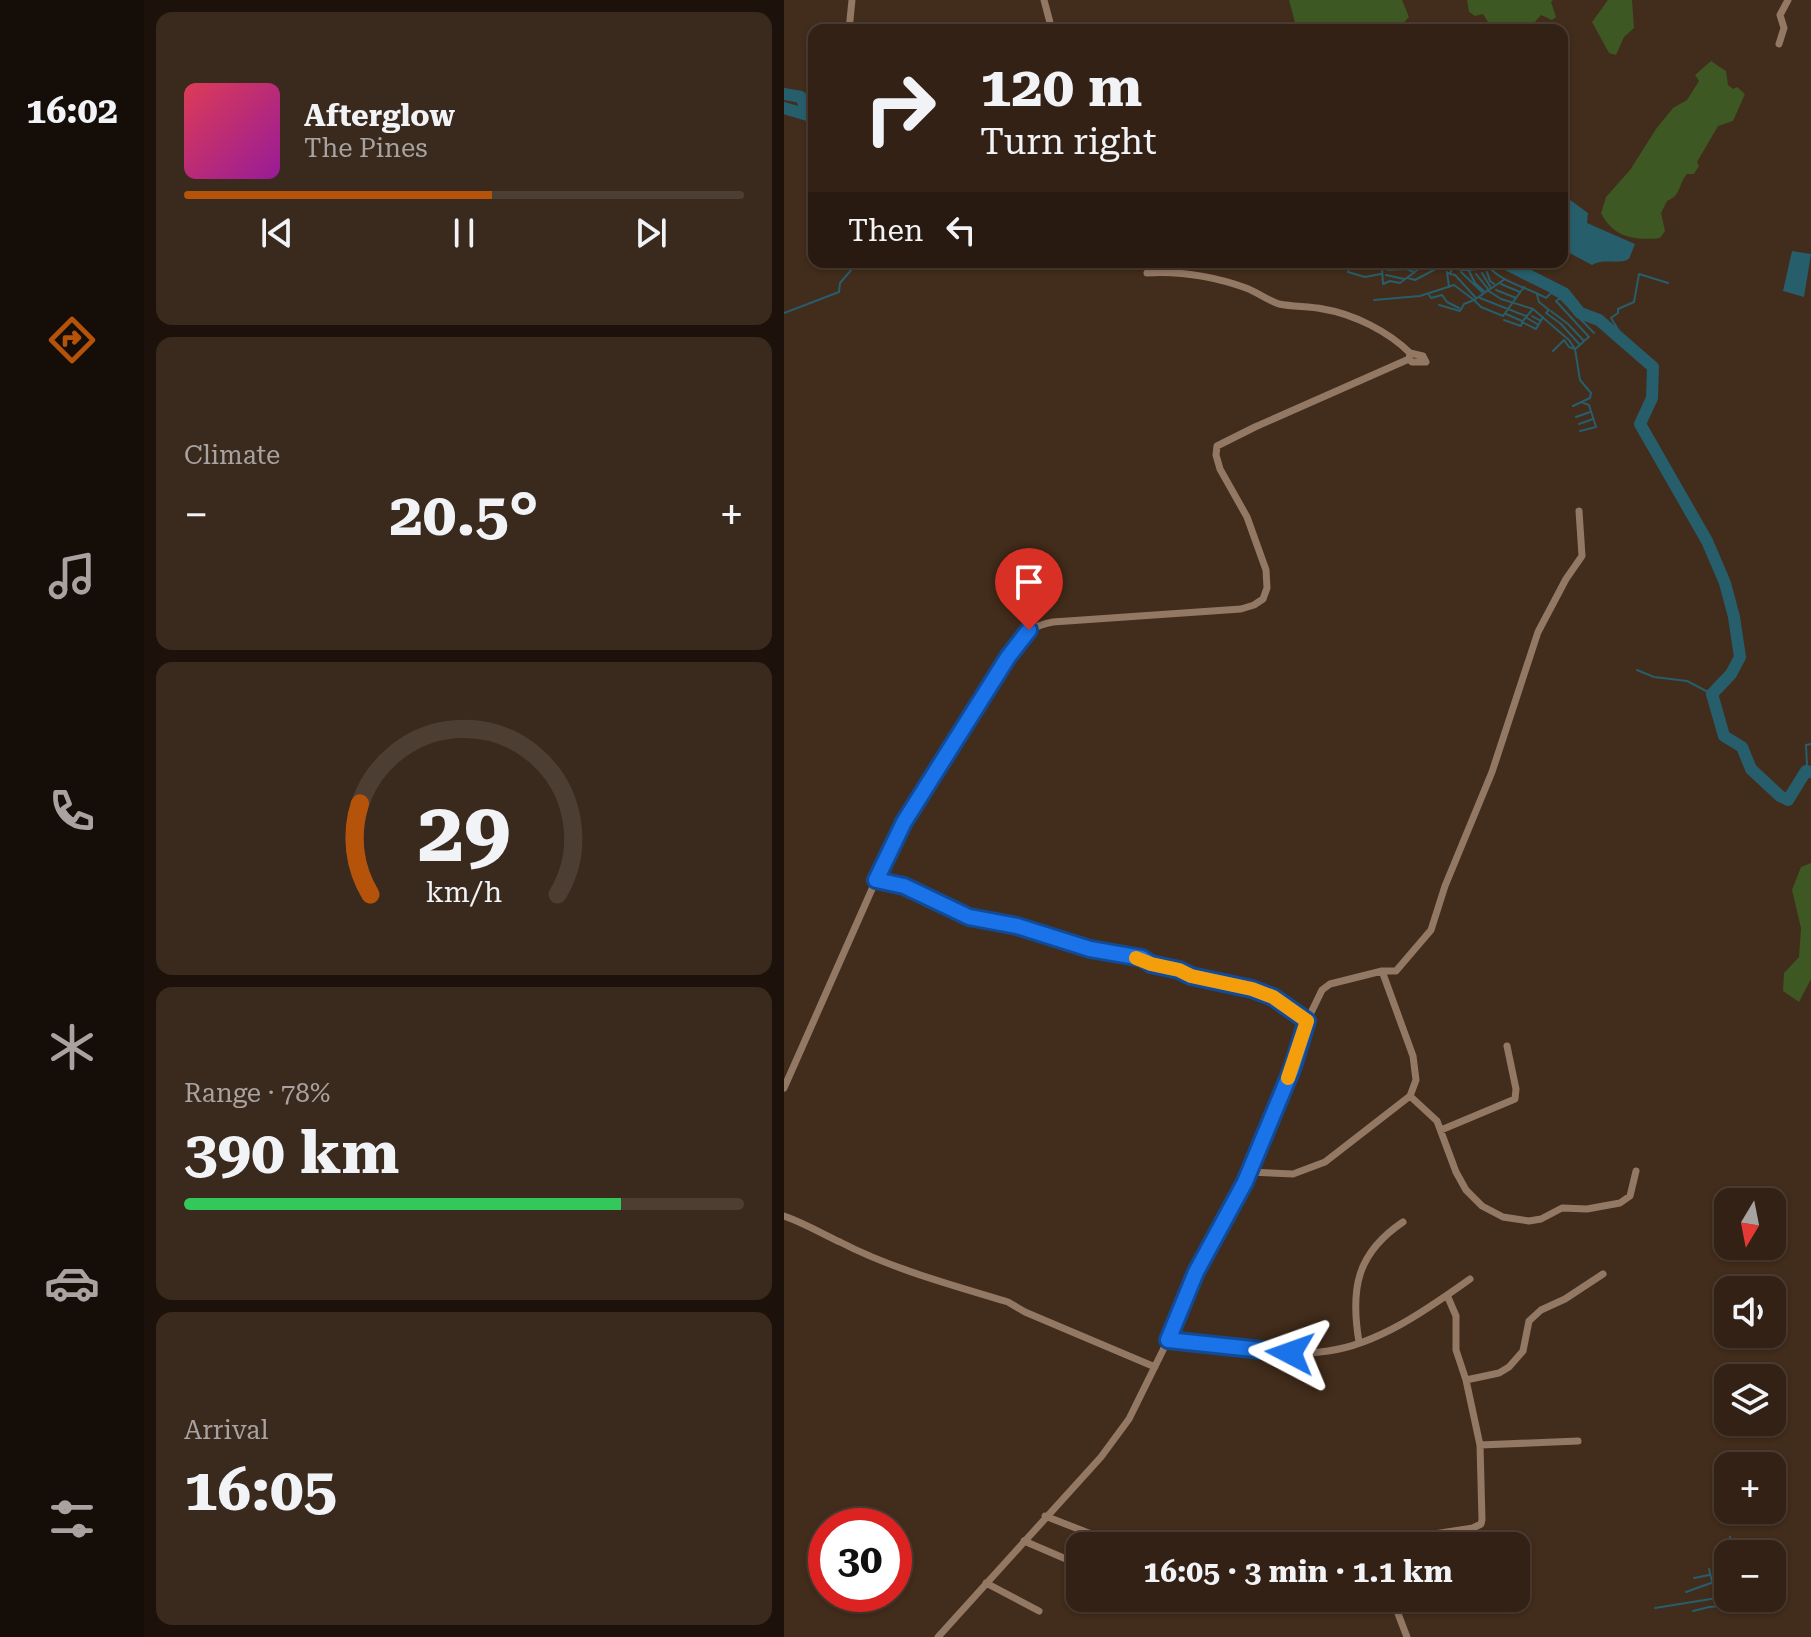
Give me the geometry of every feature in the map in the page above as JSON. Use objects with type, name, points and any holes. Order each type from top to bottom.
[{"type":"street","points":[[850,24],[852,0]]},
{"type":"street","points":[[1044,0],[1050,24]]},
{"type":"street","points":[[1779,44],[1784,28],[1780,15],[1788,0]]},
{"type":"street","points":[[784,1088],[904,822],[1027,632],[1032,627],[1053,622],[1219,612],[1249,608],[1259,603],[1267,588],[1266,570],[1247,517],[1220,469],[1217,446],[1410,356],[1402,343],[1389,335],[1332,311],[1275,303],[1249,289],[1224,281],[1170,272],[1147,273]]},
{"type":"street","points":[[938,1637],[1116,1439],[1129,1419],[1168,1340],[1196,1272],[1249,1172],[1322,990],[1330,984],[1382,971],[1396,971],[1431,930],[1445,886],[1492,772],[1538,632],[1582,556],[1579,511]]},
{"type":"street","points":[[876,880],[904,886],[969,917],[1017,926],[1090,949],[1142,958],[1151,964],[1191,976],[1252,989],[1273,997],[1307,1021]]},
{"type":"street","points":[[1249,1172],[1293,1174],[1325,1162],[1410,1096],[1415,1087],[1415,1064],[1382,971]]},
{"type":"street","points":[[1441,1130],[1515,1099],[1516,1089],[1507,1046]]},
{"type":"street","points":[[1410,1096],[1431,1113],[1466,1190],[1482,1206],[1503,1217],[1541,1219],[1562,1208],[1580,1209],[1620,1203],[1630,1196],[1636,1171]]},
{"type":"street","points":[[784,1216],[892,1263],[1008,1302],[1155,1367]]},
{"type":"street","points":[[1359,1342],[1355,1309],[1359,1275],[1377,1242],[1403,1222]]},
{"type":"street","points":[[1466,1380],[1499,1373],[1509,1367],[1523,1351],[1527,1337],[1526,1324],[1533,1317],[1603,1274]]},
{"type":"street","points":[[1168,1340],[1253,1350],[1331,1351],[1399,1324],[1470,1279]]},
{"type":"street","points":[[1447,1295],[1456,1316],[1456,1350],[1480,1445],[1483,1479],[1481,1524],[1447,1532]]},
{"type":"street","points":[[1480,1445],[1578,1441]]},
{"type":"street","points":[[1045,1516],[1086,1532]]},
{"type":"street","points":[[1024,1541],[1066,1559]]},
{"type":"street","points":[[986,1583],[1039,1611]]},
{"type":"street","points":[[1397,1612],[1407,1637]]},
{"type":"green space","points":[[1289,0],[1402,0],[1409,17],[1403,24],[1295,24]]},
{"type":"green space","points":[[1467,0],[1553,0],[1556,17],[1552,20],[1541,15],[1535,24],[1489,24],[1483,14],[1475,16],[1469,12]]},
{"type":"green space","points":[[1608,0],[1632,0],[1634,28],[1624,37],[1616,55],[1609,53],[1592,22]]},
{"type":"green space","points":[[1711,61],[1726,71],[1728,85],[1733,89],[1737,87],[1745,94],[1733,121],[1718,126],[1697,162],[1699,166],[1694,174],[1687,174],[1678,192],[1667,201],[1661,213],[1665,231],[1660,238],[1625,236],[1612,227],[1601,213],[1606,197],[1630,170],[1673,108],[1687,100],[1699,81],[1695,75]]},
{"type":"green space","points":[[1811,863],[1811,979],[1799,1002],[1783,991],[1784,973],[1799,957],[1801,928],[1792,890],[1801,867]]},
{"type":"water","points":[[1568,198],[1588,213],[1587,223],[1635,244],[1629,259],[1592,265],[1568,252]]},
{"type":"water","points":[[1792,251],[1811,254],[1804,297],[1783,291]]},
{"type":"waterway","points":[[784,94],[801,97],[808,113]]},
{"type":"waterway","points":[[784,108],[808,115]]},
{"type":"waterway","points":[[784,313],[839,292],[840,283],[853,268]]},
{"type":"waterway","points":[[1350,268],[1348,272],[1365,277],[1381,274]]},
{"type":"waterway","points":[[1352,268],[1364,268]]},
{"type":"waterway","points":[[1382,268],[1383,284],[1390,281],[1400,283],[1420,268]]},
{"type":"waterway","points":[[1408,278],[1415,280],[1438,268]]},
{"type":"waterway","points":[[1454,268],[1481,268]]},
{"type":"waterway","points":[[1490,268],[1508,281],[1546,298],[1551,293],[1560,298],[1556,301],[1589,337],[1584,341]]},
{"type":"waterway","points":[[1514,268],[1564,293],[1580,313],[1599,320],[1653,367],[1652,398],[1640,424],[1707,541],[1725,583],[1734,617],[1740,657],[1731,674],[1712,694],[1724,736],[1742,747],[1751,769],[1788,800],[1806,771],[1811,772]]},
{"type":"waterway","points":[[1449,287],[1447,272],[1450,274],[1452,269]]},
{"type":"waterway","points":[[1388,270],[1414,272]]},
{"type":"waterway","points":[[1469,271],[1484,291]]},
{"type":"waterway","points":[[1461,272],[1482,292]]},
{"type":"waterway","points":[[1487,272],[1494,284]]},
{"type":"waterway","points":[[1482,273],[1491,288]]},
{"type":"waterway","points":[[1450,274],[1455,275],[1476,298]]},
{"type":"waterway","points":[[1476,274],[1488,289]]},
{"type":"waterway","points":[[1619,336],[1611,318],[1618,313],[1618,309],[1634,302],[1639,274],[1668,283]]},
{"type":"waterway","points":[[1386,275],[1404,279]]},
{"type":"waterway","points":[[1374,300],[1420,296],[1454,285],[1474,300],[1505,279]]},
{"type":"waterway","points":[[1501,284],[1520,292]]},
{"type":"waterway","points":[[1439,305],[1460,311],[1464,304],[1474,300],[1481,307],[1503,316],[1524,287]]},
{"type":"waterway","points":[[1487,290],[1501,299],[1533,309],[1569,340],[1575,349],[1580,380],[1591,393],[1590,398],[1573,406]]},
{"type":"waterway","points":[[1496,290],[1516,298]]},
{"type":"waterway","points":[[1429,295],[1431,298],[1442,295],[1447,302],[1459,308]]},
{"type":"waterway","points":[[1537,295],[1539,302],[1549,310],[1546,313],[1580,345],[1575,349],[1564,340],[1553,351]]},
{"type":"waterway","points":[[1480,298],[1526,316]]},
{"type":"waterway","points":[[1560,298],[1594,333]]},
{"type":"waterway","points":[[1532,310],[1522,322],[1536,329],[1543,317]]},
{"type":"waterway","points":[[1551,311],[1584,341],[1581,344]]},
{"type":"waterway","points":[[1506,314],[1522,321]]},
{"type":"waterway","points":[[1532,316],[1541,321]]},
{"type":"waterway","points":[[1527,318],[1537,324]]},
{"type":"waterway","points":[[1504,320],[1521,326],[1522,323]]},
{"type":"waterway","points":[[1580,431],[1596,427],[1589,405],[1581,402]]},
{"type":"waterway","points":[[1576,417],[1590,412]]},
{"type":"waterway","points":[[1579,424],[1593,419]]},
{"type":"waterway","points":[[1637,670],[1654,677],[1687,681],[1712,694]]},
{"type":"waterway","points":[[1811,744],[1806,745],[1807,765],[1811,772]]},
{"type":"waterway","points":[[1709,1569],[1714,1590]]},
{"type":"waterway","points":[[1694,1578],[1709,1575]]},
{"type":"waterway","points":[[1686,1592],[1711,1583]]},
{"type":"waterway","points":[[1655,1608],[1714,1598]]},
{"type":"waterway","points":[[1693,1611],[1714,1607]]},
{"type":"slow traffic","points":[[1136,958],[1191,976],[1252,989],[1273,997],[1307,1021],[1288,1078]]},
{"type":"route","points":[[1029,630],[1008,657],[904,822],[876,880],[904,886],[969,917],[1017,926],[1090,949],[1142,958],[1151,964],[1191,976],[1252,989],[1273,997],[1307,1021],[1292,1069],[1245,1182],[1196,1272],[1168,1340],[1290,1353]]}]
